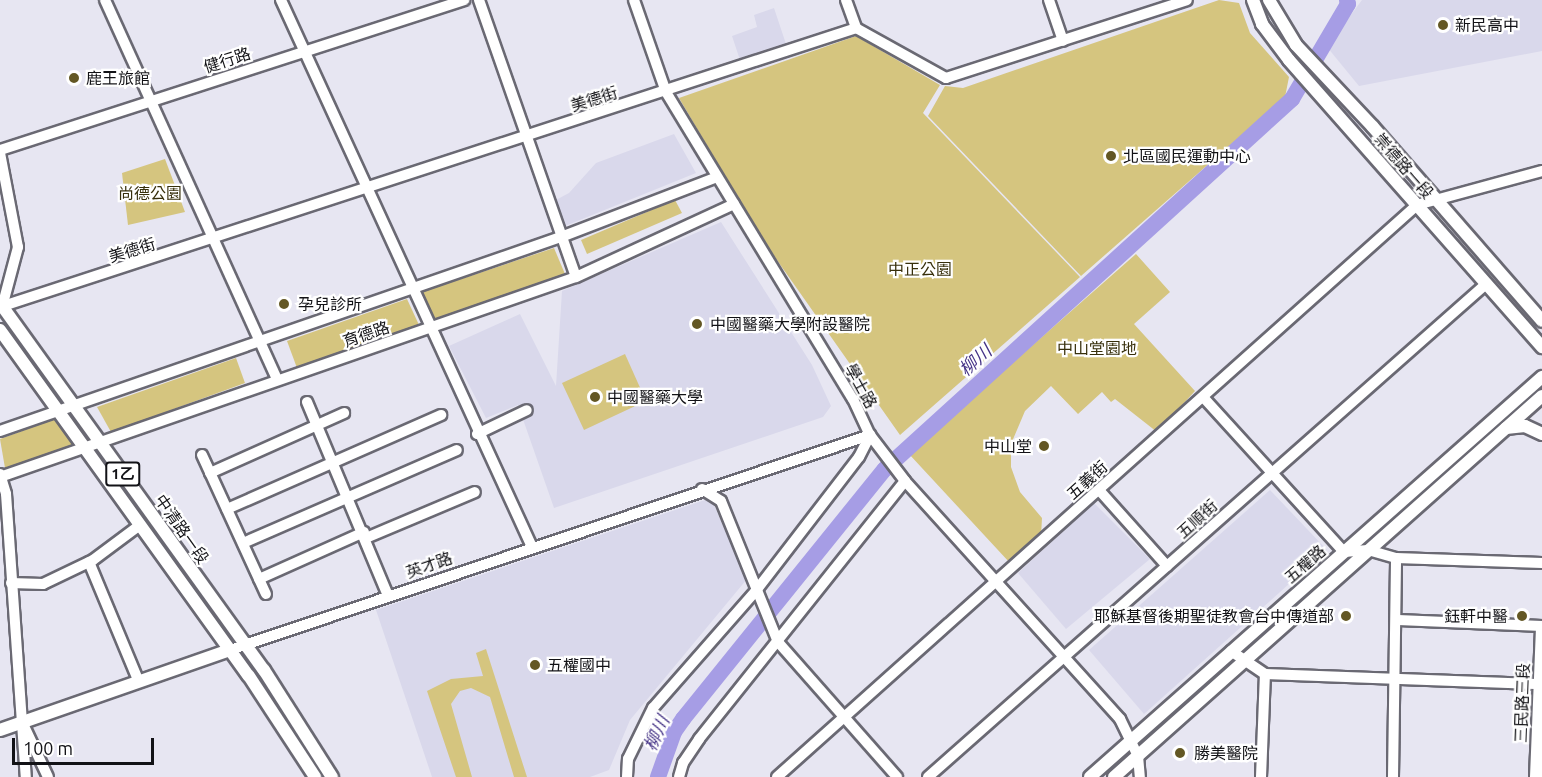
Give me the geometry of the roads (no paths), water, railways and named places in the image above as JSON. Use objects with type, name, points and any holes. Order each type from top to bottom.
[{"type":"main road","name":"崇德路一段","points":[[1253,0],[1267,33],[1289,60],[1542,347]]},
{"type":"main road","name":"崇德路一段","points":[[1269,0],[1296,45],[1373,127],[1434,200],[1536,305],[1542,321]]},
{"type":"main road","name":"中清路一段","points":[[1,306],[245,645],[332,777]]},
{"type":"main road","name":"中清路一段","points":[[0,330],[230,650],[315,777]]},
{"type":"main road","name":"五權路","points":[[1090,777],[1542,377]]},
{"type":"main road","name":"五權路","points":[[1114,777],[1542,396]]},
{"type":"main road","points":[[1506,428],[1525,426],[1542,434]]},
{"type":"main road","name":"三民路三段","points":[[1536,777],[1542,628]]},
{"type":"main road","name":"英才路","points":[[0,730],[230,650]]},
{"type":"street","points":[[105,0],[277,380]]},
{"type":"street","points":[[281,0],[477,434],[532,548]]},
{"type":"street","name":"健行路","points":[[0,151],[464,0]]},
{"type":"street","points":[[479,0],[576,277]]},
{"type":"street","name":"學士路","points":[[634,0],[666,92],[853,399],[870,435],[905,481],[1120,719],[1138,756],[1140,777]]},
{"type":"street","points":[[846,0],[856,28],[946,78],[1187,0]]},
{"type":"street","points":[[1049,0],[1063,41]]},
{"type":"street","name":"美德街","points":[[1,306],[214,240],[856,28]]},
{"type":"street","points":[[0,151],[18,247],[1,306]]},
{"type":"street","points":[[1417,205],[1542,171]]},
{"type":"street","name":"育德路","points":[[0,431],[561,237],[717,177]]},
{"type":"street","name":"育德路","points":[[0,476],[576,277],[734,204]]},
{"type":"street","name":"五義街","points":[[777,777],[1417,205]]},
{"type":"street","name":"五順街","points":[[928,777],[1486,284]]},
{"type":"street","points":[[1203,397],[1344,552],[1368,550],[1396,558],[1542,563]]},
{"type":"street","points":[[307,402],[365,535],[388,596]]},
{"type":"street","points":[[477,434],[527,410]]},
{"type":"street","points":[[210,473],[344,413]]},
{"type":"street","points":[[227,509],[441,415]]},
{"type":"street","points":[[627,777],[628,759],[653,708],[757,597],[859,458],[870,435]]},
{"type":"street","name":"英才路","points":[[230,650],[702,489],[870,435]]},
{"type":"street","points":[[243,543],[457,450]]},
{"type":"street","points":[[202,455],[266,594]]},
{"type":"street","points":[[0,476],[6,494],[26,777]]},
{"type":"street","points":[[679,777],[683,763],[699,739],[905,481]]},
{"type":"street","points":[[702,489],[721,501],[770,630],[778,642],[897,777]]},
{"type":"street","points":[[1099,490],[1167,566]]},
{"type":"street","points":[[259,579],[476,492]]},
{"type":"street","points":[[11,583],[43,584],[89,562],[140,525]]},
{"type":"street","points":[[1393,777],[1398,620],[1396,558]]},
{"type":"street","points":[[89,562],[139,682]]},
{"type":"street","points":[[1398,620],[1542,628]]},
{"type":"street","points":[[1232,651],[1265,674],[1541,684]]},
{"type":"street","points":[[1262,777],[1265,674]]},
{"type":"street","points":[[22,722],[48,777]]},
{"type":"waterway","name":"柳川","points":[[658,777],[674,732],[683,719],[885,469],[1292,99],[1348,4],[1347,0]]},
{"type":"place","name":"新民高中","points":[[1443,25]]},
{"type":"place","name":"鹿王旅館","points":[[74,78]]},
{"type":"place","name":"北區國民運動中心","points":[[1111,156]]},
{"type":"place","name":"孕兒診所","points":[[284,304]]},
{"type":"place","name":"中國醫藥大學附設醫院","points":[[697,324]]},
{"type":"place","name":"中國醫藥大學","points":[[595,397]]},
{"type":"place","name":"中山堂","points":[[1044,446]]},
{"type":"place","name":"耶穌基督後期聖徒教會台中傳道部","points":[[1346,616]]},
{"type":"place","name":"鈺軒中醫","points":[[1522,616]]},
{"type":"place","name":"五權國中","points":[[535,665]]},
{"type":"place","name":"勝美醫院","points":[[1180,753]]},
{"type":"park label","name":"尚德公園","points":[[150,193]]},
{"type":"park label","name":"中正公園","points":[[920,269]]},
{"type":"park label","name":"中山堂園地","points":[[1097,348]]}]
